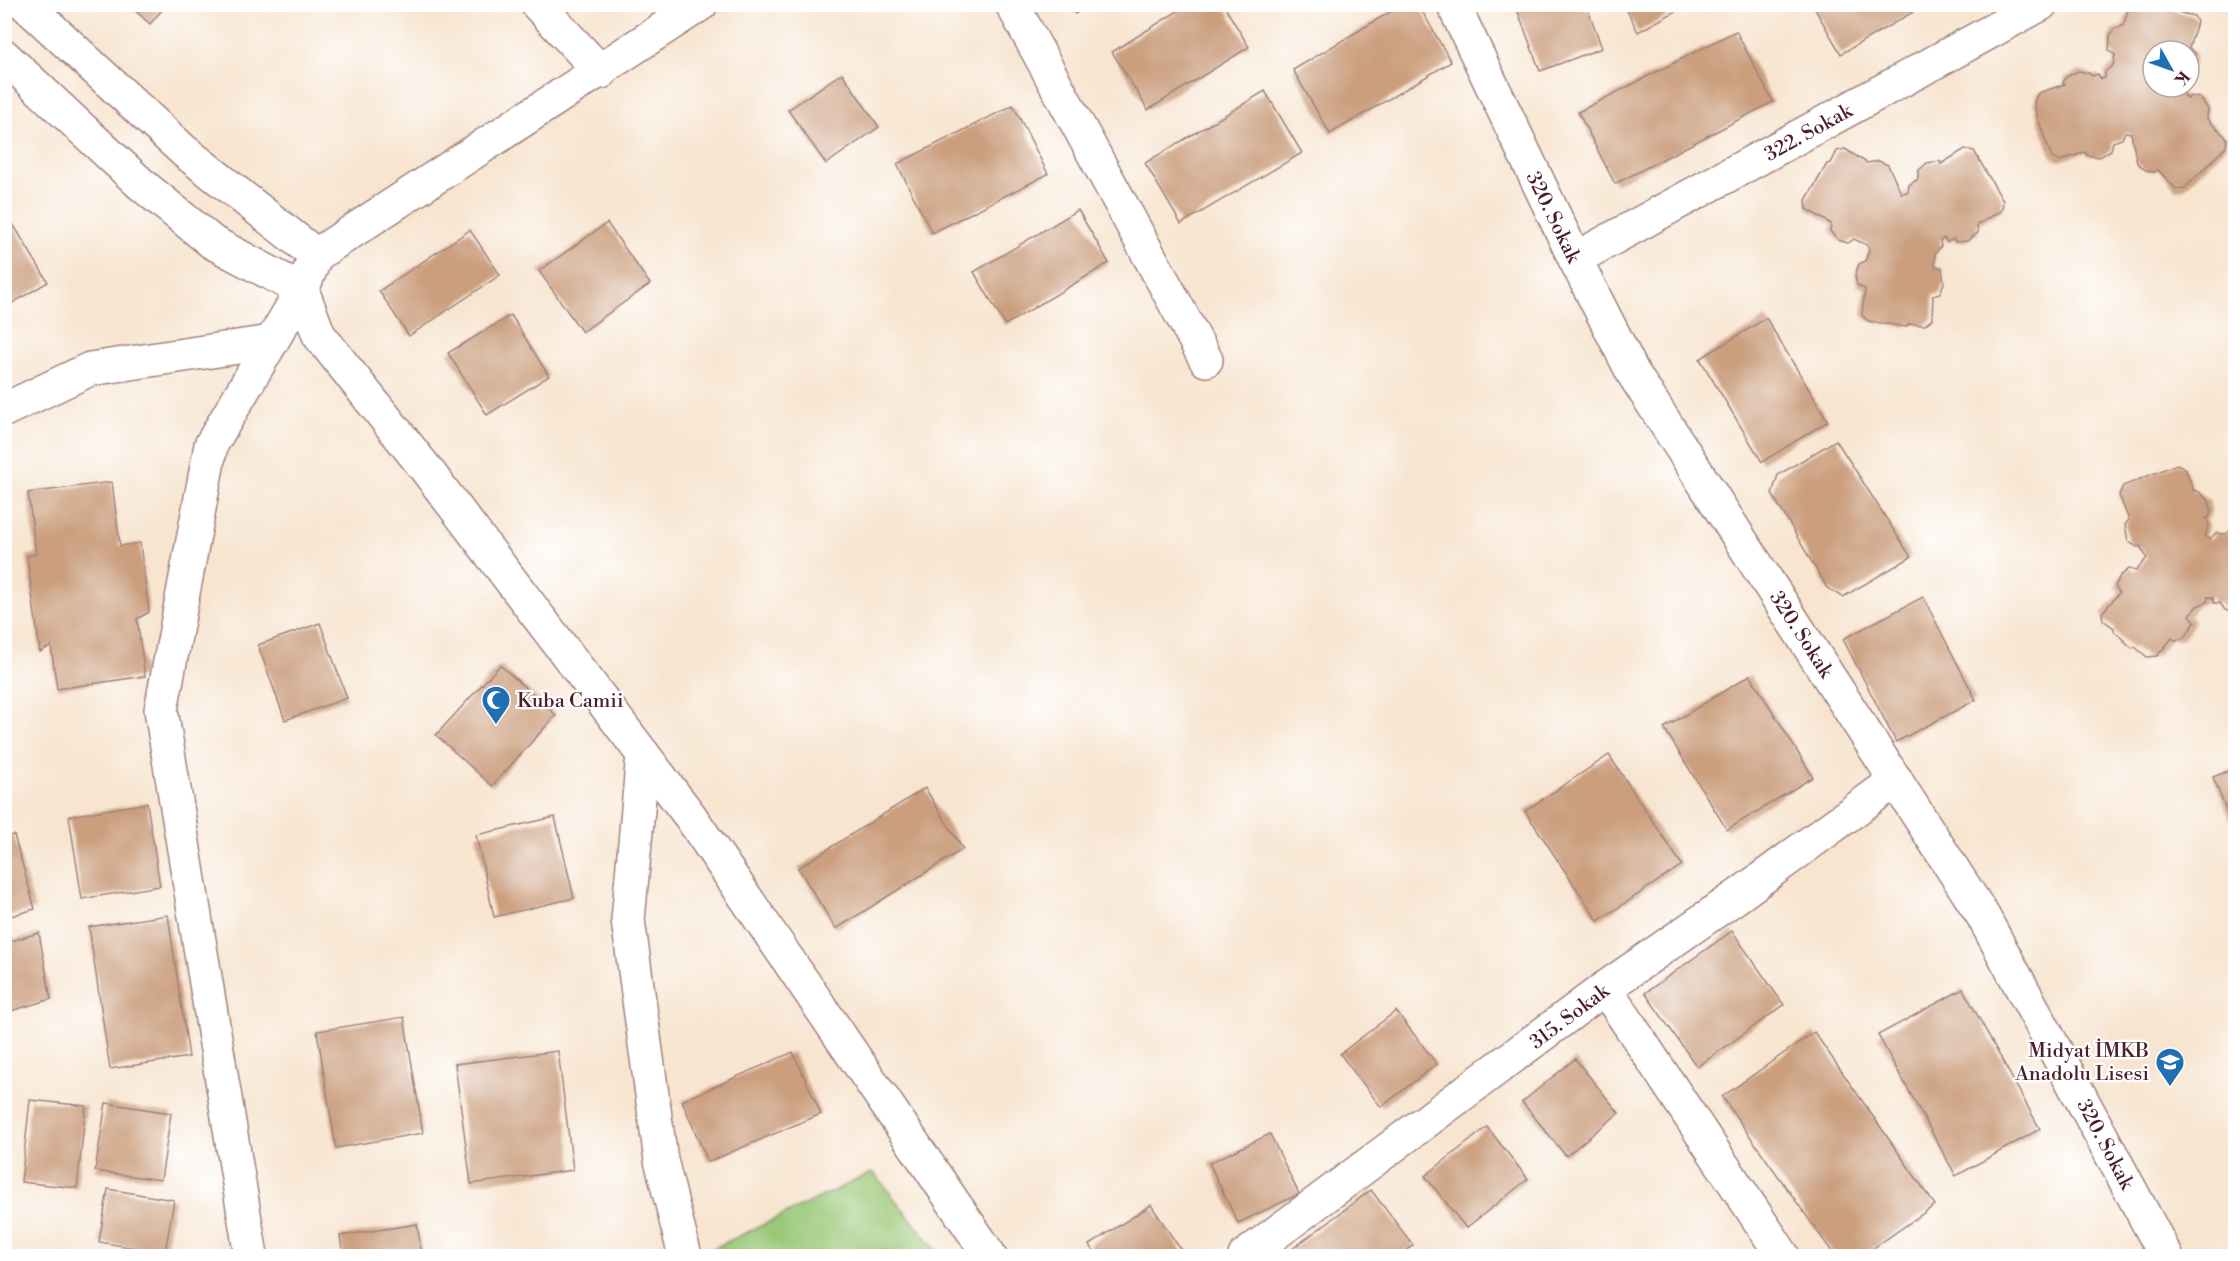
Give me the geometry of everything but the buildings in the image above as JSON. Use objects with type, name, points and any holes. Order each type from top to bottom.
[{"type":"street","points":[[25,4],[184,151],[316,255]]},
{"type":"street","points":[[537,4],[600,72]]},
{"type":"street","points":[[251,1257],[161,710],[211,445],[302,290],[316,255],[600,72],[701,4]]},
{"type":"street","points":[[1012,4],[1206,360]]},
{"type":"street","name":"320. Sokak","points":[[1453,4],[1575,260],[1633,373],[1983,916],[2166,1257]]},
{"type":"street","name":"322. Sokak","points":[[1575,260],[2041,4]]},
{"type":"street","points":[[4,56],[141,184],[212,243],[302,290],[319,335],[426,469],[697,826],[990,1257]]},
{"type":"street","points":[[4,410],[90,369],[271,342]]},
{"type":"street","points":[[643,754],[628,920],[662,1160],[685,1257]]},
{"type":"street","name":"315. Sokak","points":[[1245,1257],[1605,988],[1739,895],[1896,780]]},
{"type":"street","points":[[1605,988],[1783,1257]]},
{"type":"green space","points":[[873,1172],[941,1256],[705,1256],[704,1253]]},
{"type":"place","name":"Kuba Camii","points":[[496,726]]},
{"type":"place","name":"Midyat İMKB Anadolu Lisesi","points":[[2170,1088]]}]
